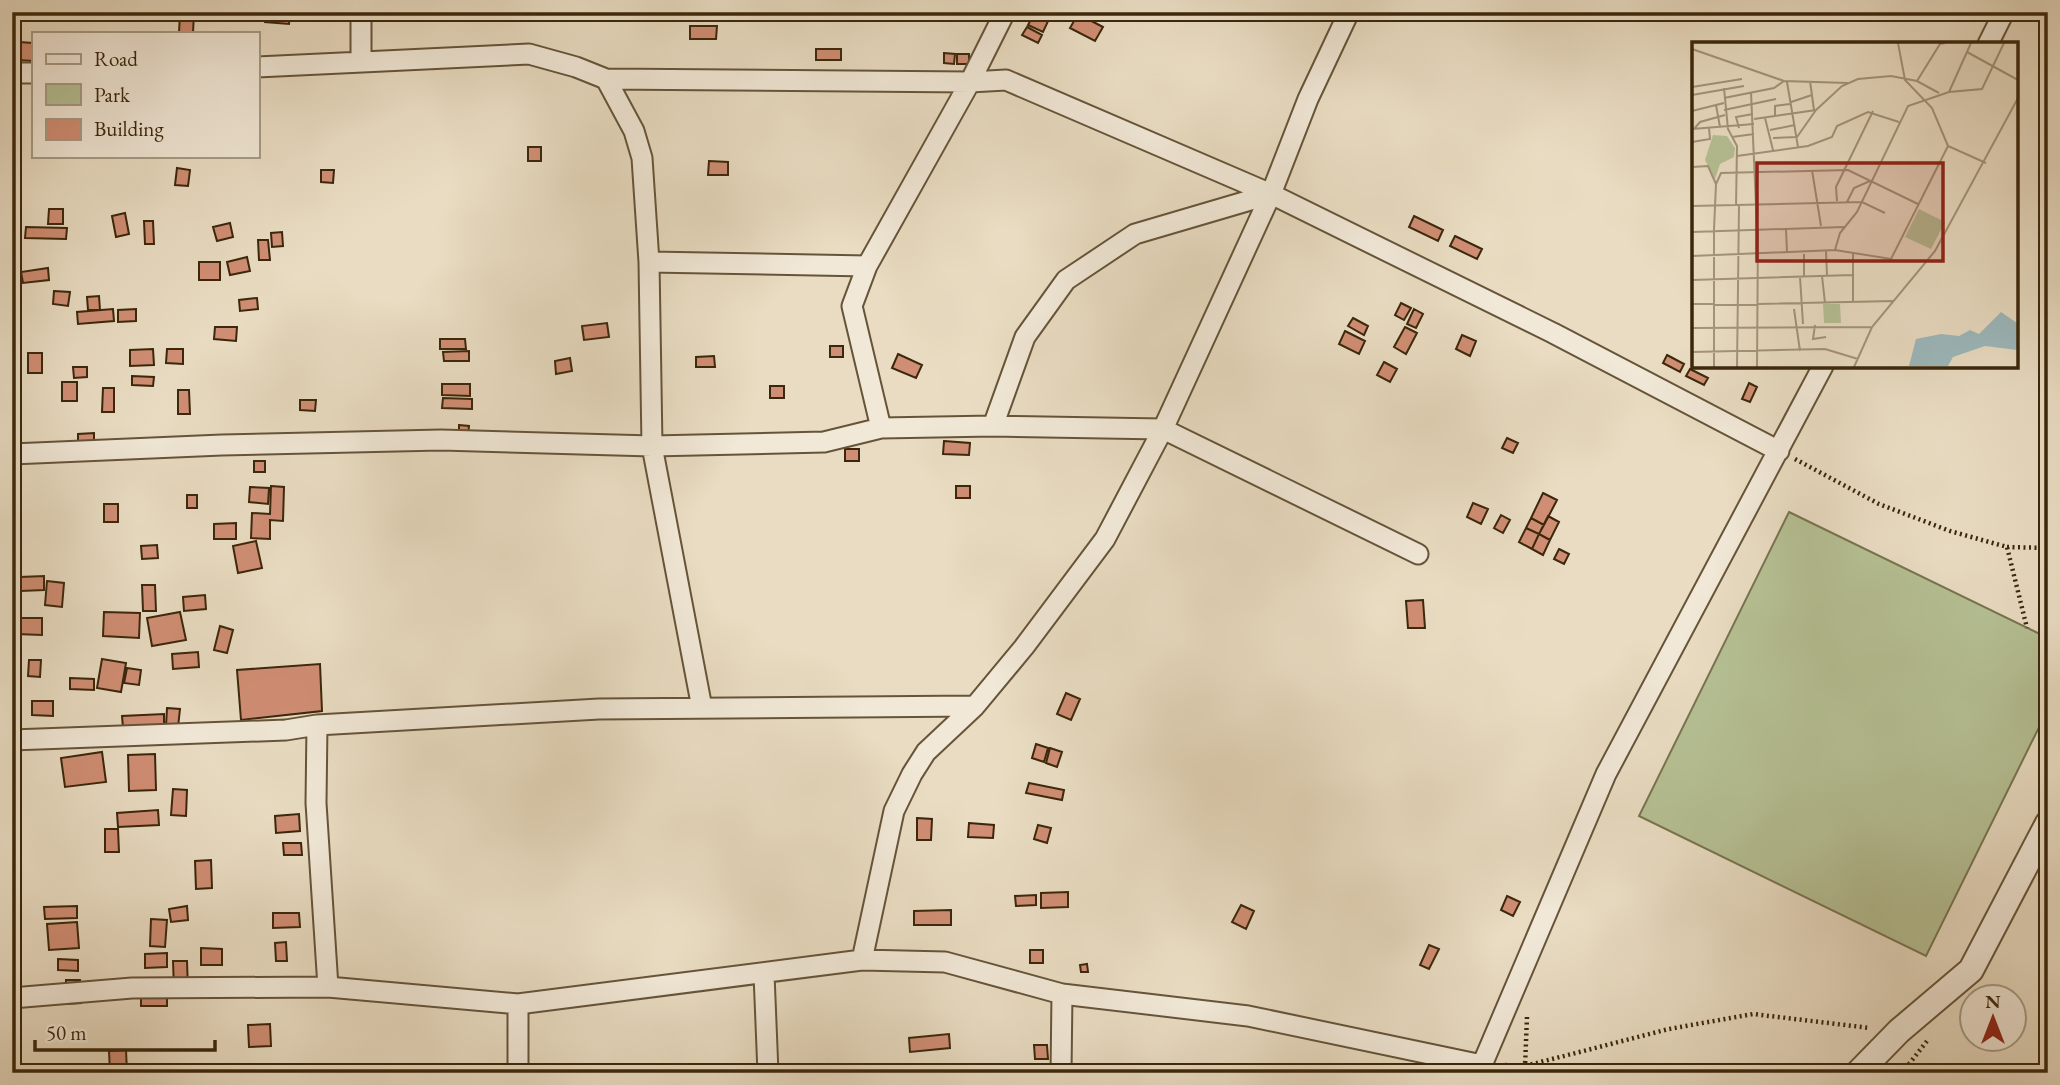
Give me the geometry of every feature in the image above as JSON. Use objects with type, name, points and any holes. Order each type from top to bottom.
[{"type":"street","points":[[361,12],[361,62]]},
{"type":"street","points":[[881,428],[852,306],[867,266],[971,82],[1004,12]]},
{"type":"street","points":[[862,960],[894,811],[912,774],[926,752],[975,706],[1024,647],[1105,539],[1163,429],[1271,194],[1308,99],[1349,12]]},
{"type":"street","points":[[1989,42],[2004,12]]},
{"type":"street","points":[[259,67],[529,54],[576,67],[606,79],[1006,80],[1271,194],[1553,333],[1779,451]]},
{"type":"street","points":[[12,73],[32,73]]},
{"type":"street","points":[[606,79],[634,131],[642,158],[649,262],[652,446],[702,708]]},
{"type":"street","points":[[993,426],[1026,337],[1066,280],[1135,234],[1271,194]]},
{"type":"street","points":[[649,262],[867,266]]},
{"type":"street","points":[[12,998],[132,988],[328,987],[517,1004],[862,960],[945,962],[1062,994],[1248,1016],[1482,1065],[1606,774],[1822,368]]},
{"type":"street","points":[[12,454],[441,440],[652,446],[824,442],[881,428],[993,426],[1163,429],[1418,554]]},
{"type":"street","points":[[12,740],[286,730],[317,725],[599,709],[975,706]]},
{"type":"street","points":[[317,725],[316,803],[328,987]]},
{"type":"street","points":[[1858,1073],[1899,1031],[1971,971],[2048,824]]},
{"type":"street","points":[[764,974],[768,1073]]},
{"type":"street","points":[[1061,1073],[1062,994]]},
{"type":"street","points":[[517,1004],[518,1073]]},
{"type":"path","points":[[1779,451],[1880,504],[1950,531],[2007,547],[2048,548]]},
{"type":"path","points":[[2007,547],[2027,628]]},
{"type":"path","points":[[1525,1066],[1669,1029],[1753,1014],[1899,1031]]},
{"type":"green space","points":[[1789,512],[2048,638],[2048,709],[1926,956],[1639,816]]},
{"type":"building","points":[[180,12],[194,12],[193,32],[179,32]]},
{"type":"building","points":[[265,12],[290,12],[289,24],[265,22]]},
{"type":"building","points":[[1035,12],[1042,12],[1050,17],[1043,32],[1028,25]]},
{"type":"building","points":[[1078,14],[1103,27],[1095,41],[1070,28]]},
{"type":"building","points":[[690,26],[717,26],[716,39],[690,39]]},
{"type":"building","points":[[1027,27],[1042,35],[1038,43],[1022,35]]},
{"type":"building","points":[[19,42],[32,43],[32,61],[18,60]]},
{"type":"building","points":[[816,49],[841,49],[841,60],[816,60]]},
{"type":"building","points":[[944,53],[955,54],[954,64],[944,63]]},
{"type":"building","points":[[957,54],[969,54],[969,64],[957,64]]},
{"type":"building","points":[[528,147],[541,147],[541,161],[528,161]]},
{"type":"building","points":[[709,161],[728,162],[728,175],[708,175]]},
{"type":"building","points":[[177,168],[190,170],[188,186],[175,185]]},
{"type":"building","points":[[321,170],[334,170],[333,183],[321,182]]},
{"type":"building","points":[[49,209],[63,209],[63,224],[48,224]]},
{"type":"building","points":[[125,213],[129,234],[116,237],[112,216]]},
{"type":"building","points":[[1414,216],[1443,230],[1438,241],[1409,227]]},
{"type":"building","points":[[144,221],[153,221],[154,244],[145,244]]},
{"type":"building","points":[[230,223],[233,237],[217,241],[213,227]]},
{"type":"building","points":[[26,227],[67,228],[66,239],[25,238]]},
{"type":"building","points":[[282,232],[283,246],[272,247],[271,233]]},
{"type":"building","points":[[1455,236],[1482,249],[1477,259],[1450,246]]},
{"type":"building","points":[[258,240],[268,240],[270,260],[259,260]]},
{"type":"building","points":[[247,257],[250,271],[230,275],[227,262]]},
{"type":"building","points":[[199,262],[220,262],[220,280],[199,280]]},
{"type":"building","points":[[48,268],[49,280],[23,283],[21,272]]},
{"type":"building","points":[[54,291],[70,292],[68,306],[53,304]]},
{"type":"building","points":[[99,296],[100,310],[88,310],[87,297]]},
{"type":"building","points":[[257,298],[258,309],[240,311],[239,300]]},
{"type":"building","points":[[1401,303],[1411,308],[1404,320],[1395,315]]},
{"type":"building","points":[[113,309],[114,321],[78,324],[77,312]]},
{"type":"building","points":[[136,309],[136,321],[118,322],[118,310]]},
{"type":"building","points":[[1414,309],[1423,314],[1416,328],[1407,324]]},
{"type":"building","points":[[1353,318],[1368,326],[1364,335],[1348,326]]},
{"type":"building","points":[[607,323],[609,337],[584,340],[582,326]]},
{"type":"building","points":[[215,327],[237,327],[236,341],[214,339]]},
{"type":"building","points":[[1405,327],[1417,333],[1406,354],[1394,347]]},
{"type":"building","points":[[1345,331],[1365,341],[1359,354],[1339,344]]},
{"type":"building","points":[[1462,335],[1476,341],[1470,356],[1456,349]]},
{"type":"building","points":[[440,339],[465,339],[466,349],[440,349]]},
{"type":"building","points":[[830,346],[843,346],[843,357],[830,357]]},
{"type":"building","points":[[153,349],[154,365],[130,366],[130,350]]},
{"type":"building","points":[[167,349],[183,349],[183,364],[166,363]]},
{"type":"building","points":[[469,351],[469,361],[444,361],[443,352]]},
{"type":"building","points":[[28,353],[42,353],[42,373],[28,373]]},
{"type":"building","points":[[898,354],[922,365],[916,378],[892,368]]},
{"type":"building","points":[[1667,355],[1684,364],[1680,372],[1663,363]]},
{"type":"building","points":[[714,356],[715,367],[696,367],[696,357]]},
{"type":"building","points":[[570,358],[572,371],[556,374],[555,361]]},
{"type":"building","points":[[1384,362],[1397,369],[1390,382],[1377,375]]},
{"type":"building","points":[[73,367],[87,367],[87,377],[74,378]]},
{"type":"building","points":[[1690,369],[1708,378],[1704,385],[1686,376]]},
{"type":"building","points":[[132,376],[154,377],[153,386],[132,385]]},
{"type":"building","points":[[62,382],[77,382],[77,401],[62,401]]},
{"type":"building","points":[[1749,383],[1757,387],[1750,402],[1742,399]]},
{"type":"building","points":[[442,384],[470,384],[470,396],[442,395]]},
{"type":"building","points":[[770,386],[784,386],[784,398],[770,398]]},
{"type":"building","points":[[103,388],[114,388],[114,412],[102,412]]},
{"type":"building","points":[[178,390],[189,390],[190,414],[178,414]]},
{"type":"building","points":[[443,398],[472,399],[472,409],[442,408]]},
{"type":"building","points":[[300,400],[316,400],[315,411],[300,410]]},
{"type":"building","points":[[459,425],[469,426],[468,436],[459,436]]},
{"type":"building","points":[[94,433],[94,457],[78,457],[78,434]]},
{"type":"building","points":[[1507,438],[1518,443],[1513,453],[1502,448]]},
{"type":"building","points":[[944,441],[970,443],[969,455],[943,454]]},
{"type":"building","points":[[845,449],[859,449],[859,461],[845,461]]},
{"type":"building","points":[[254,461],[265,461],[265,472],[254,472]]},
{"type":"building","points":[[271,486],[284,487],[283,521],[270,520],[270,539],[251,538],[252,513],[270,514]]},
{"type":"building","points":[[956,486],[970,486],[970,498],[956,498]]},
{"type":"building","points":[[250,487],[269,488],[268,504],[249,502]]},
{"type":"building","points":[[1543,493],[1557,500],[1544,525],[1531,518]]},
{"type":"building","points":[[187,495],[197,495],[197,508],[187,508]]},
{"type":"building","points":[[1473,503],[1488,509],[1481,524],[1467,517]]},
{"type":"building","points":[[104,504],[118,504],[118,522],[104,522]]},
{"type":"building","points":[[1501,515],[1510,520],[1503,533],[1494,528]]},
{"type":"building","points":[[1548,516],[1559,522],[1550,540],[1539,534]]},
{"type":"building","points":[[1531,518],[1544,525],[1539,534],[1526,528]]},
{"type":"building","points":[[236,523],[236,539],[214,539],[214,524]]},
{"type":"building","points":[[1526,528],[1539,534],[1532,549],[1519,542]]},
{"type":"building","points":[[1539,534],[1550,540],[1543,555],[1532,549]]},
{"type":"building","points":[[256,541],[262,568],[238,573],[233,546]]},
{"type":"building","points":[[157,545],[158,558],[142,559],[141,546]]},
{"type":"building","points":[[1559,549],[1569,554],[1564,564],[1554,559]]},
{"type":"building","points":[[44,576],[44,590],[21,591],[20,577]]},
{"type":"building","points":[[47,581],[64,583],[62,607],[45,605]]},
{"type":"building","points":[[142,585],[155,585],[156,611],[143,611]]},
{"type":"building","points":[[205,595],[206,609],[184,611],[183,597]]},
{"type":"building","points":[[1423,600],[1425,628],[1408,628],[1406,601]]},
{"type":"building","points":[[104,612],[140,613],[139,638],[103,636]]},
{"type":"building","points":[[180,612],[186,640],[152,646],[147,618]]},
{"type":"building","points":[[17,618],[42,618],[42,635],[16,634]]},
{"type":"building","points":[[220,626],[233,630],[227,653],[214,650]]},
{"type":"building","points":[[198,652],[199,667],[173,669],[172,654]]},
{"type":"building","points":[[102,659],[126,663],[121,692],[97,688]]},
{"type":"building","points":[[29,660],[41,660],[40,677],[28,676]]},
{"type":"building","points":[[12,661],[21,662],[19,713],[12,713]]},
{"type":"building","points":[[320,664],[322,711],[241,720],[237,670]]},
{"type":"building","points":[[127,668],[141,670],[139,685],[124,683]]},
{"type":"building","points":[[70,678],[94,679],[94,690],[70,689]]},
{"type":"building","points":[[1066,693],[1080,699],[1071,720],[1057,714]]},
{"type":"building","points":[[32,701],[53,701],[53,716],[32,715]]},
{"type":"building","points":[[167,708],[180,709],[178,727],[166,726]]},
{"type":"building","points":[[164,714],[164,727],[123,728],[122,716]]},
{"type":"building","points":[[1036,744],[1048,748],[1044,762],[1032,758]]},
{"type":"building","points":[[1050,748],[1062,752],[1057,767],[1046,763]]},
{"type":"building","points":[[102,752],[106,782],[65,787],[61,758]]},
{"type":"building","points":[[155,754],[156,790],[129,791],[128,755]]},
{"type":"building","points":[[1029,783],[1064,790],[1062,800],[1026,793]]},
{"type":"building","points":[[173,789],[187,790],[186,816],[171,815]]},
{"type":"building","points":[[158,810],[159,825],[118,827],[117,813]]},
{"type":"building","points":[[299,814],[300,831],[276,833],[275,816]]},
{"type":"building","points":[[917,818],[932,819],[931,840],[917,840]]},
{"type":"building","points":[[969,823],[994,825],[993,838],[968,837]]},
{"type":"building","points":[[1038,825],[1051,828],[1047,843],[1034,839]]},
{"type":"building","points":[[105,829],[118,829],[119,852],[105,852]]},
{"type":"building","points":[[283,843],[301,843],[302,855],[284,855]]},
{"type":"building","points":[[211,860],[212,888],[196,889],[195,861]]},
{"type":"building","points":[[1068,892],[1068,907],[1041,908],[1041,893]]},
{"type":"building","points":[[1036,895],[1036,905],[1016,906],[1015,896]]},
{"type":"building","points":[[1507,896],[1520,902],[1513,916],[1501,910]]},
{"type":"building","points":[[1241,905],[1254,911],[1246,929],[1232,922]]},
{"type":"building","points":[[77,906],[77,918],[45,919],[44,907]]},
{"type":"building","points":[[187,906],[188,920],[171,922],[169,909]]},
{"type":"building","points":[[951,910],[951,925],[914,925],[914,911]]},
{"type":"building","points":[[273,913],[299,913],[300,927],[273,928]]},
{"type":"building","points":[[151,919],[167,920],[165,947],[150,946]]},
{"type":"building","points":[[77,922],[79,948],[49,950],[47,924]]},
{"type":"building","points":[[286,942],[287,961],[276,961],[275,943]]},
{"type":"building","points":[[1429,945],[1439,949],[1429,969],[1420,965]]},
{"type":"building","points":[[201,948],[222,949],[222,965],[201,965]]},
{"type":"building","points":[[1030,950],[1043,950],[1043,963],[1030,963]]},
{"type":"building","points":[[167,953],[167,967],[145,968],[145,954]]},
{"type":"building","points":[[58,959],[78,960],[78,971],[58,970]]},
{"type":"building","points":[[173,961],[187,961],[188,990],[174,990]]},
{"type":"building","points":[[1087,964],[1088,972],[1081,972],[1080,965]]},
{"type":"building","points":[[66,980],[80,980],[81,1003],[66,1004]]},
{"type":"building","points":[[141,990],[167,991],[167,1006],[141,1006]]},
{"type":"building","points":[[270,1024],[271,1046],[249,1047],[248,1025]]},
{"type":"building","points":[[949,1034],[950,1048],[910,1052],[909,1038]]},
{"type":"building","points":[[1034,1045],[1047,1045],[1048,1059],[1035,1059]]},
{"type":"building","points":[[126,1050],[127,1073],[110,1073],[109,1051]]},
{"type":"building","points":[[47,1067],[60,1067],[60,1073],[48,1073]]},
{"type":"building","points":[[235,1068],[236,1073],[210,1071]]}]
